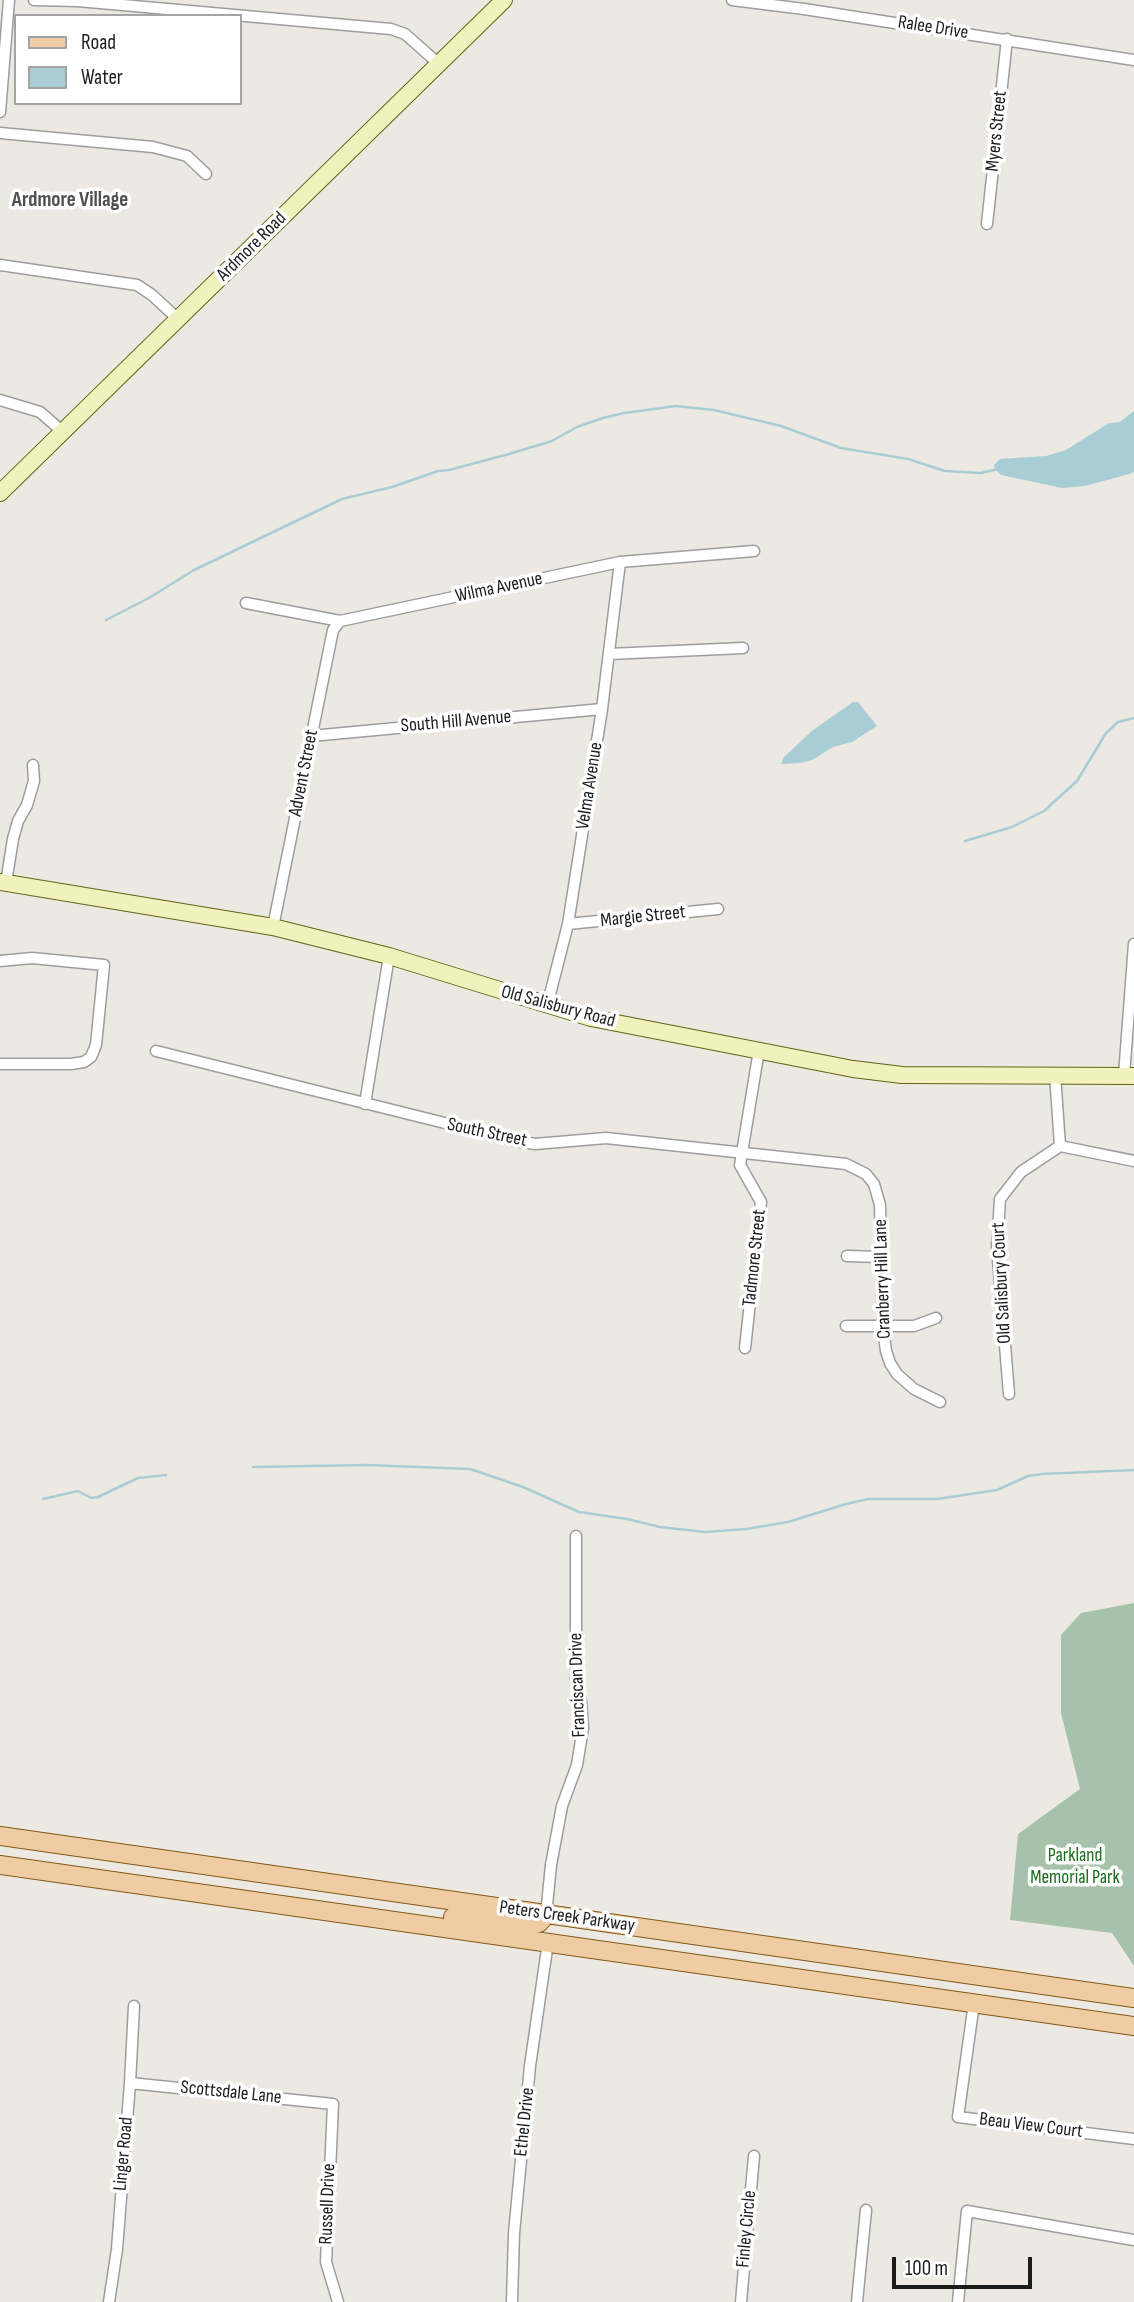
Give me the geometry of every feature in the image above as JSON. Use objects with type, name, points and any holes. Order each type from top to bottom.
[{"type":"main road","name":"Ardmore Road","points":[[0,493],[504,0]]},
{"type":"main road","name":"Old Salisbury Road","points":[[3,883],[273,927],[389,956],[591,1018],[853,1069],[902,1075],[1129,1076]]},
{"type":"main road","name":"Peters Creek Parkway","points":[[0,1836],[1134,1998]]},
{"type":"main road","name":"Peters Creek Parkway","points":[[0,1865],[1134,2026]]},
{"type":"main road","points":[[370,1917],[386,1911],[529,1925],[539,1923],[546,1915]]},
{"type":"main road","points":[[548,1942],[548,1931],[553,1927],[667,1938],[681,1932]]},
{"type":"street","points":[[0,112],[9,0]]},
{"type":"street","points":[[34,0],[78,1],[223,14]]},
{"type":"street","name":"Ralee Drive","points":[[732,0],[1134,60]]},
{"type":"street","points":[[242,16],[391,29],[405,34],[439,64]]},
{"type":"street","name":"Myers Street","points":[[987,224],[1007,39]]},
{"type":"street","points":[[0,133],[153,147],[187,156],[206,174]]},
{"type":"street","points":[[0,265],[137,285],[178,319]]},
{"type":"street","points":[[0,400],[40,412],[63,432]]},
{"type":"street","name":"Wilma Avenue","points":[[246,603],[340,621],[620,562],[754,551]]},
{"type":"street","name":"Velma Avenue","points":[[547,1006],[568,924],[602,709],[620,562]]},
{"type":"street","name":"Advent Street","points":[[273,927],[333,630],[340,621]]},
{"type":"street","points":[[609,653],[743,648]]},
{"type":"street","name":"South Hill Avenue","points":[[311,736],[602,709]]},
{"type":"street","points":[[3,883],[13,839],[34,781],[33,765]]},
{"type":"street","name":"Margie Street","points":[[568,924],[718,909]]},
{"type":"street","points":[[1129,1076],[1134,944]]},
{"type":"street","points":[[365,1104],[389,956]]},
{"type":"street","points":[[0,961],[32,958],[104,965],[96,1045],[90,1057],[84,1062],[72,1064],[0,1063]]},
{"type":"street","points":[[740,1152],[747,1129],[759,1049]]},
{"type":"street","name":"South Street","points":[[156,1051],[517,1141],[535,1144],[606,1138],[846,1164],[866,1174]]},
{"type":"street","points":[[1055,1074],[1060,1146],[1134,1161]]},
{"type":"street","name":"Old Salisbury Court","points":[[1009,1394],[997,1247],[1000,1199],[1021,1172],[1060,1146]]},
{"type":"street","name":"Tadmore Street","points":[[740,1152],[740,1165],[761,1202],[745,1348]]},
{"type":"street","name":"Cranberry Hill Lane","points":[[866,1174],[874,1184],[880,1205],[886,1351],[897,1374],[914,1389],[940,1402]]},
{"type":"street","points":[[847,1256],[881,1257]]},
{"type":"street","points":[[846,1326],[914,1326],[936,1318]]},
{"type":"street","name":"Franciscan Drive","points":[[546,1915],[551,1865],[562,1806],[577,1765],[583,1728],[576,1679],[576,1536]]},
{"type":"street","name":"Ethel Drive","points":[[512,2302],[514,2233],[530,2066],[548,1942]]},
{"type":"street","name":"Beau View Court","points":[[974,2003],[958,2117],[1134,2139]]},
{"type":"street","name":"Linger Road","points":[[109,2302],[117,2249],[134,2006]]},
{"type":"street","name":"Scottsdale Lane","points":[[130,2083],[332,2104]]},
{"type":"street","name":"Russell Drive","points":[[332,2104],[326,2262],[338,2302]]},
{"type":"street","name":"Finley Circle","points":[[741,2302],[754,2156]]},
{"type":"street","points":[[858,2302],[866,2210]]},
{"type":"street","points":[[958,2302],[967,2211],[1134,2240]]},
{"type":"green space","name":"Parkland Memorial Park","points":[[1134,1603],[1134,1966],[1112,1933],[1010,1920],[1018,1834],[1080,1789],[1061,1713],[1061,1635],[1081,1613]]},
{"type":"water","points":[[1134,411],[1134,472],[1085,486],[1062,488],[1001,475],[995,469],[994,465],[1000,459],[1046,456],[1066,450],[1109,423],[1120,422]]},
{"type":"water","points":[[853,702],[858,702],[877,726],[852,742],[833,747],[812,760],[781,764],[783,758],[813,730]]},
{"type":"waterway","points":[[106,620],[149,598],[194,570],[342,499],[552,441],[577,427],[624,413],[676,406],[714,410],[781,426],[841,448],[908,459],[945,471],[981,473],[998,469]]},
{"type":"waterway","points":[[965,841],[1012,827],[1044,811],[1077,781],[1106,733],[1118,722],[1134,718]]},
{"type":"waterway","points":[[253,1467],[367,1465],[470,1469],[523,1487],[579,1512],[660,1527],[705,1532],[788,1522],[868,1499],[937,1499],[997,1490],[1028,1476],[1134,1470]]},
{"type":"waterway","points":[[43,1499],[78,1491],[91,1498],[98,1497],[138,1478],[166,1475]]},
{"type":"district","name":"Ardmore Village","points":[[70,201]]}]
